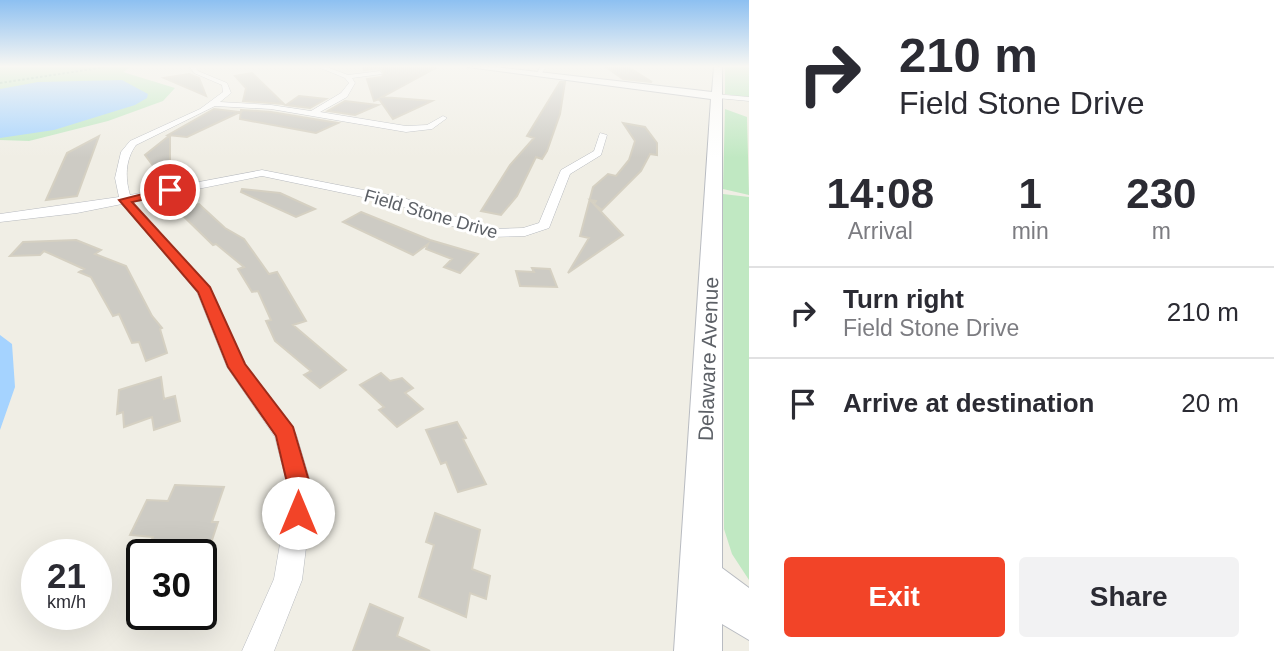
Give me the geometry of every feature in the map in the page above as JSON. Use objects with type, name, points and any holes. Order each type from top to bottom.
[{"type":"street","points":[[223,97],[217,104],[133,143],[126,152],[120,178],[125,200],[204,290],[237,367],[285,433],[301,491],[288,580],[258,651]]},
{"type":"street","points":[[313,113],[338,97]]},
{"type":"street","name":"Delaware Avenue","points":[[698,651],[717,97]]},
{"type":"street","points":[[217,104],[313,113],[406,129],[429,127],[443,118]]},
{"type":"street","name":"Field Stone Drive","points":[[0,218],[125,200],[238,176],[285,175],[397,200],[465,227],[499,235],[525,234],[544,225],[565,172],[598,153],[603,135]]},
{"type":"street","points":[[700,578],[749,617]]},
{"type":"green space","points":[[0,97],[166,97],[163,101],[108,121],[29,141],[0,140]]},
{"type":"green space","points":[[725,109],[747,117],[749,195],[723,189]]},
{"type":"green space","points":[[723,194],[749,197],[749,580],[732,554],[724,529]]},
{"type":"water","points":[[0,97],[147,97],[135,105],[54,130],[0,138]]},
{"type":"water","points":[[0,335],[12,344],[15,387],[0,430]]},
{"type":"building","points":[[244,97],[277,97],[284,104],[243,101]]},
{"type":"building","points":[[297,97],[326,99],[310,108],[286,105]]},
{"type":"building","points":[[373,97],[432,101],[393,119],[379,99],[374,101]]},
{"type":"building","points":[[551,97],[563,97],[560,114],[547,151],[542,159],[536,157],[517,196],[501,215],[481,211],[510,165],[534,138],[527,136]]},
{"type":"building","points":[[345,101],[378,105],[355,115],[328,111]]},
{"type":"building","points":[[214,109],[240,112],[187,137],[168,135]]},
{"type":"building","points":[[241,110],[338,123],[316,133],[240,119]]},
{"type":"building","points":[[623,123],[645,127],[657,143],[657,155],[650,154],[641,171],[602,210],[594,204],[596,201],[590,200],[623,235],[568,273],[589,238],[580,236],[593,187],[608,174],[616,176],[629,160],[635,141]]},
{"type":"building","points":[[170,135],[170,164],[178,176],[163,179],[145,155]]},
{"type":"building","points":[[99,136],[77,196],[46,200],[67,153]]},
{"type":"building","points":[[242,189],[280,193],[315,209],[296,217],[241,192]]},
{"type":"building","points":[[187,201],[192,206],[199,204],[225,228],[244,239],[269,274],[277,272],[306,321],[293,325],[346,370],[320,388],[304,375],[311,371],[275,341],[266,321],[271,320],[258,291],[252,292],[238,269],[244,267],[216,244],[213,245],[172,205]]},
{"type":"building","points":[[361,212],[430,240],[478,254],[460,273],[444,267],[452,259],[426,249],[428,244],[413,255],[343,222]]},
{"type":"building","points":[[76,240],[101,250],[95,254],[126,266],[152,316],[162,328],[160,329],[167,353],[146,361],[139,342],[132,343],[119,314],[113,316],[91,277],[79,272],[84,269],[44,251],[40,255],[10,256],[23,242]]},
{"type":"building","points":[[532,268],[550,269],[557,287],[520,286],[516,271],[534,272]]},
{"type":"building","points":[[381,373],[390,381],[402,378],[413,388],[405,393],[423,409],[397,427],[379,410],[384,407],[360,385]]},
{"type":"building","points":[[161,377],[164,399],[175,396],[180,421],[154,430],[152,417],[124,427],[123,412],[117,414],[119,390]]},
{"type":"building","points":[[457,422],[486,484],[458,492],[446,462],[441,464],[426,430]]},
{"type":"building","points":[[175,485],[224,487],[212,522],[218,522],[212,539],[152,539],[153,537],[130,535],[147,500],[168,501]]},
{"type":"building","points":[[435,513],[480,530],[472,569],[490,576],[486,599],[470,593],[466,617],[419,597],[434,545],[426,542]]},
{"type":"building","points":[[370,604],[403,618],[397,636],[430,651],[353,651]]},
{"type":"route","points":[[170,190],[125,200],[204,290],[237,367],[285,433],[301,491],[298,513]]}]
